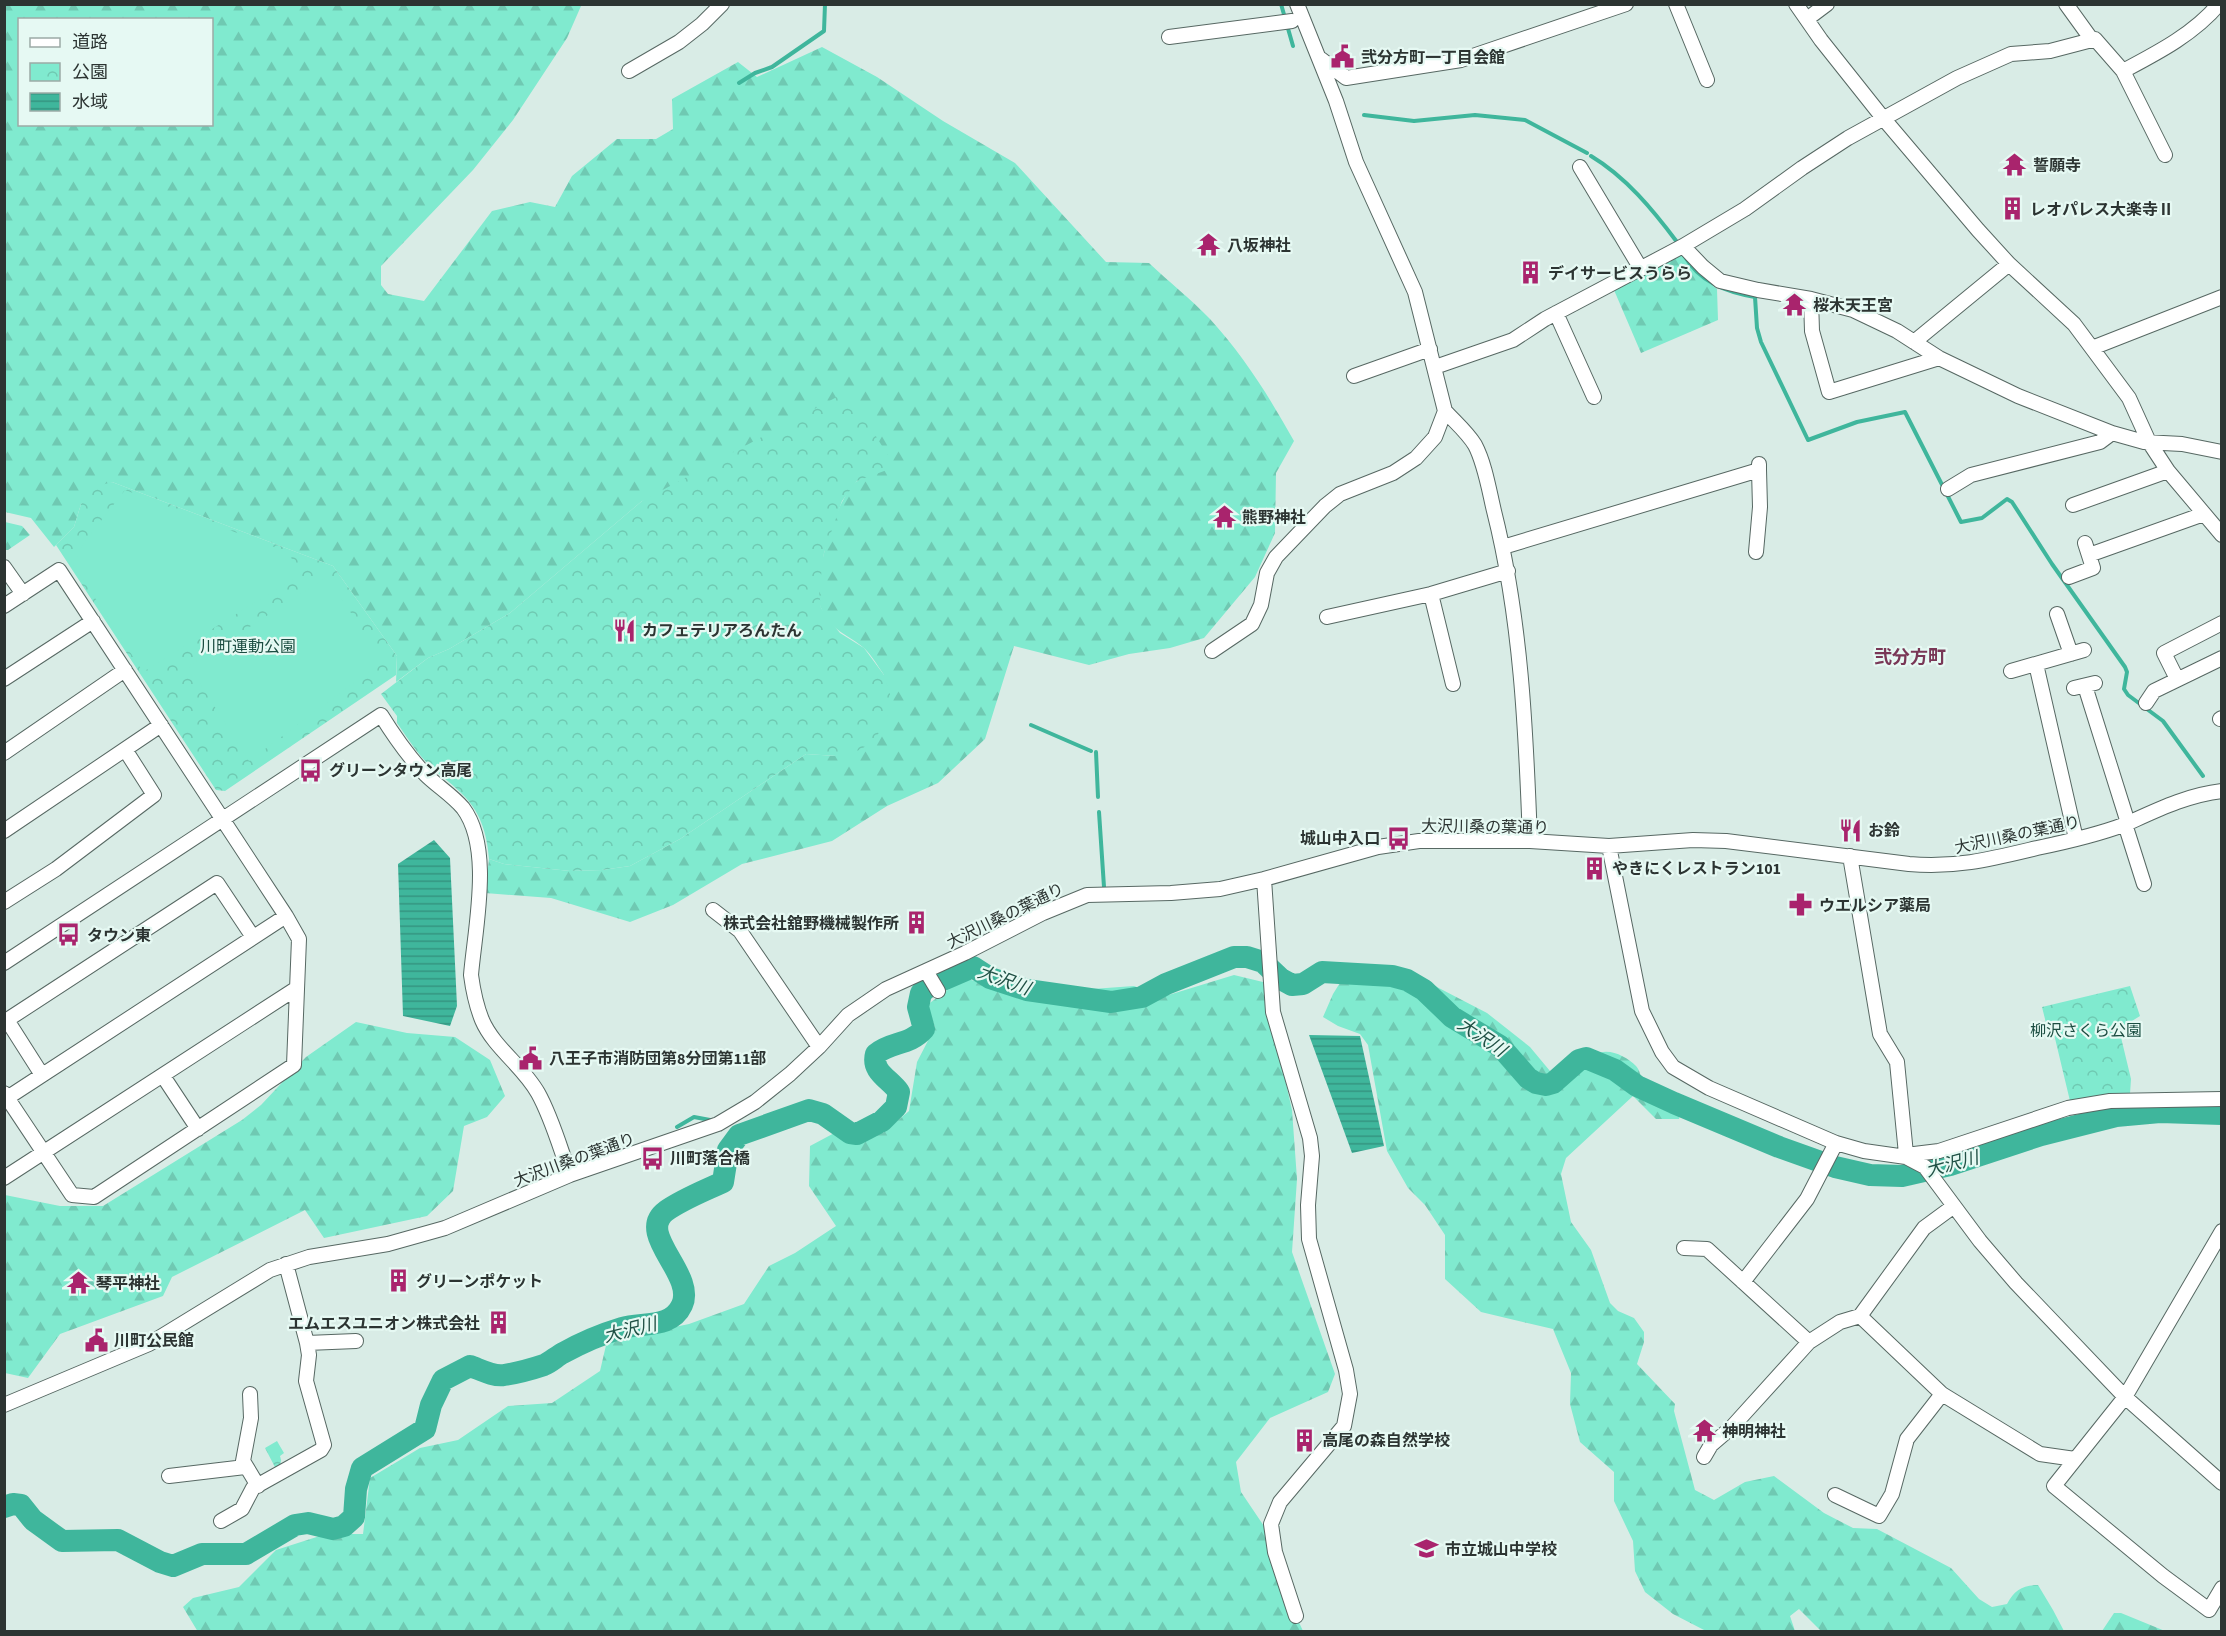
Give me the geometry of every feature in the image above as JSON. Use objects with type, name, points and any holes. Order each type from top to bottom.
[{"type":"street","points":[[629,71],[679,42],[722,4]]},
{"type":"street","points":[[1297,4],[1336,101],[1356,162],[1415,292],[1445,411],[1463,429],[1475,446],[1488,485],[1508,571],[1526,728],[1530,841]]},
{"type":"street","points":[[1319,58],[1346,78],[1461,60],[1626,4]]},
{"type":"street","points":[[1676,4],[1707,80]]},
{"type":"street","points":[[1796,4],[1882,118],[2009,264],[2074,324],[2129,398],[2149,442],[2168,471],[2222,535]]},
{"type":"street","points":[[1808,19],[1827,4]]},
{"type":"street","points":[[2066,4],[2092,40]]},
{"type":"street","points":[[2123,71],[2169,46],[2209,16],[2219,4]]},
{"type":"street","points":[[1169,38],[1288,22]]},
{"type":"street","points":[[1435,368],[1513,340],[1556,313],[1683,246],[1745,209],[1802,168],[1882,118],[1957,78],[2011,54],[2050,51],[2095,39],[2123,71],[2165,155]]},
{"type":"street","points":[[1580,167],[1641,269]]},
{"type":"street","points":[[1683,246],[1720,281],[1853,310],[1897,332],[1939,358],[2018,396],[2112,433],[2149,442],[2182,444],[2222,452]]},
{"type":"street","points":[[1914,342],[2009,264]]},
{"type":"street","points":[[2092,348],[2222,297]]},
{"type":"street","points":[[1811,299],[1812,331],[1829,392],[1939,358]]},
{"type":"street","points":[[1556,313],[1594,397]]},
{"type":"street","points":[[1354,376],[1430,349]]},
{"type":"street","points":[[1212,651],[1252,624],[1261,605],[1267,573],[1276,557],[1324,506],[1340,494],[1393,473],[1416,458],[1435,437],[1445,411]]},
{"type":"street","points":[[1948,489],[1971,475],[2100,442],[2112,433]]},
{"type":"street","points":[[1503,547],[1759,467],[1756,552]]},
{"type":"street","points":[[2073,506],[2168,471]]},
{"type":"street","points":[[2069,577],[2092,568],[2087,549],[2204,514]]},
{"type":"street","points":[[4,567],[23,594]]},
{"type":"street","points":[[4,606],[59,570],[286,916],[299,939],[294,1065],[94,1197],[72,1195],[6,1097],[286,916]]},
{"type":"street","points":[[1328,617],[1431,594],[1508,571]]},
{"type":"street","points":[[1431,594],[1454,684]]},
{"type":"street","points":[[2011,671],[2077,652],[2057,614]]},
{"type":"street","points":[[4,680],[93,621]]},
{"type":"street","points":[[2177,679],[2164,652],[2222,623]]},
{"type":"street","points":[[2146,703],[2154,691],[2222,658]]},
{"type":"street","points":[[2036,664],[2076,839]]},
{"type":"street","points":[[4,753],[125,670]]},
{"type":"street","points":[[2084,686],[2100,756],[2126,823],[2144,884]]},
{"type":"street","points":[[4,963],[381,715],[404,751],[425,774],[456,800],[470,819],[478,841],[481,861],[471,975],[476,1001],[482,1020],[493,1037],[518,1065],[538,1093],[570,1175]]},
{"type":"street","points":[[4,831],[126,751],[161,725]]},
{"type":"street","points":[[4,902],[56,869],[154,795],[126,751]]},
{"type":"street","name":"大沢川桑の葉通り","points":[[4,1405],[144,1346],[270,1270],[309,1257],[413,1238],[445,1228],[570,1175],[718,1124],[755,1102],[790,1074],[848,1015],[886,989],[1043,913],[1086,895],[1171,893],[1220,889],[1394,843],[1530,841],[1609,846],[1693,840],[1726,841],[1929,866],[1967,864],[2076,839],[2126,823],[2178,801],[2222,791]]},
{"type":"street","points":[[1609,846],[1638,994],[1649,1028],[1673,1067],[1695,1080],[1834,1147],[1906,1155],[1939,1151],[2068,1108],[2110,1101],[2222,1099]]},
{"type":"street","points":[[1850,856],[1880,1034],[1897,1062],[1906,1155]]},
{"type":"street","points":[[1264,879],[1273,1012],[1310,1138],[1312,1156],[1308,1205],[1309,1239],[1346,1370],[1350,1394],[1344,1426],[1281,1502],[1271,1524],[1275,1552],[1296,1616]]},
{"type":"street","points":[[42,1075],[7,1020],[90,964],[216,883],[253,937]]},
{"type":"street","points":[[713,910],[740,931],[819,1047]]},
{"type":"street","points":[[926,971],[938,991]]},
{"type":"street","points":[[4,1178],[297,988]]},
{"type":"street","points":[[163,1076],[198,1129]]},
{"type":"street","points":[[1743,1282],[1807,1199],[1834,1147]]},
{"type":"street","points":[[1906,1155],[1919,1162],[1936,1180],[1954,1206],[2016,1282],[2126,1397],[2222,1483]]},
{"type":"street","points":[[1704,1457],[1711,1445],[1732,1427],[1809,1342],[1840,1322],[1860,1316],[1924,1228],[1954,1206]]},
{"type":"street","points":[[2222,1231],[2126,1397],[2054,1486],[2163,1576],[2209,1610],[2222,1588]]},
{"type":"street","points":[[1684,1248],[1707,1249],[1809,1342]]},
{"type":"street","points":[[221,1521],[242,1509],[253,1488],[289,1461],[321,1450],[324,1445],[306,1381],[309,1355],[307,1343],[286,1264]]},
{"type":"street","points":[[1860,1316],[1942,1394],[2040,1454],[2075,1459]]},
{"type":"street","points":[[307,1343],[357,1341]]},
{"type":"street","points":[[250,1394],[251,1418],[243,1461],[258,1486]]},
{"type":"street","points":[[1834,1495],[1879,1516],[1892,1494],[1907,1439],[1942,1394]]},
{"type":"street","points":[[169,1476],[245,1467]]},
{"type":"green space","points":[[5,5],[581,6],[567,38],[513,120],[473,170],[381,266],[381,285],[388,294],[424,301],[492,211],[530,202],[555,207],[572,176],[617,139],[656,139],[673,129],[672,99],[738,62],[757,77],[822,47],[877,77],[943,121],[1015,163],[1106,262],[1149,263],[1195,304],[1222,333],[1256,378],[1294,441],[1276,473],[1275,533],[1255,577],[1204,638],[1170,648],[1129,654],[1089,665],[1014,646],[985,739],[938,783],[887,806],[832,841],[742,864],[673,905],[630,922],[551,898],[485,893],[489,859],[504,864],[570,871],[630,866],[680,839],[806,754],[836,756],[884,675],[865,649],[835,627],[825,616],[819,596],[822,562],[833,523],[848,492],[859,480],[894,466],[642,501],[510,613],[449,649],[428,658],[396,682],[397,656],[333,566],[112,482],[81,504],[74,527],[54,547],[31,518],[5,512]]},
{"type":"green space","points":[[1682,255],[1697,274],[1717,289],[1718,320],[1641,353],[1614,290]]},
{"type":"green space","points":[[848,391],[895,467],[857,481],[842,501],[824,553],[819,591],[821,608],[830,621],[840,633],[864,648],[884,675],[890,694],[891,709],[874,742],[857,751],[836,756],[806,754],[680,839],[630,866],[570,871],[504,864],[489,859],[484,831],[473,806],[420,754],[397,723],[397,716],[381,694],[428,658],[449,649],[510,613],[642,501]]},
{"type":"green space","name":"川町運動公園","points":[[112,482],[333,566],[397,656],[396,675],[225,791],[216,790],[56,545],[74,527],[81,504],[95,487]]},
{"type":"green space","points":[[125,490],[287,552],[302,573],[143,672],[73,564],[86,540]]},
{"type":"green space","points":[[5,522],[22,526],[30,535],[5,550]]},
{"type":"green space","points":[[327,577],[383,661],[249,761],[189,666]]},
{"type":"green space","points":[[1404,974],[1435,986],[1487,1013],[1530,1047],[1550,1071],[1565,1080],[1594,1056],[1610,1052],[1627,1059],[1636,1066],[1643,1083],[1682,1102],[1679,1119],[1656,1119],[1633,1096],[1566,1158],[1561,1174],[1571,1222],[1591,1250],[1610,1303],[1618,1311],[1634,1318],[1644,1332],[1644,1342],[1637,1364],[1675,1404],[1674,1411],[1695,1490],[1714,1500],[1745,1482],[1774,1476],[1824,1513],[1853,1528],[1877,1529],[1951,1568],[1979,1599],[1992,1607],[2007,1604],[2023,1587],[2038,1585],[2064,1631],[1821,1631],[1799,1609],[1790,1616],[1795,1631],[1712,1631],[1704,1630],[1673,1614],[1645,1592],[1635,1571],[1633,1541],[1614,1501],[1614,1472],[1580,1442],[1570,1404],[1571,1373],[1553,1329],[1481,1312],[1445,1279],[1445,1235],[1425,1205],[1408,1188],[1387,1151],[1368,1045],[1360,1034],[1338,1026],[1323,1017],[1343,978]]},
{"type":"green space","points":[[1234,975],[1263,982],[1292,1110],[1297,1179],[1292,1252],[1335,1374],[1328,1392],[1270,1418],[1236,1462],[1241,1492],[1272,1538],[1296,1616],[1303,1631],[198,1632],[183,1607],[193,1598],[239,1587],[276,1550],[326,1534],[363,1534],[370,1478],[420,1448],[458,1440],[508,1406],[552,1403],[600,1371],[607,1341],[689,1324],[744,1304],[769,1266],[795,1253],[836,1226],[809,1186],[810,1146],[840,1130],[883,1133],[909,1111],[917,1062],[935,1027],[927,1005],[964,978],[1022,994],[1134,986],[1162,997]]},
{"type":"green space","name":"柳沢さくら公園","points":[[2130,986],[2140,1016],[2119,1029],[2131,1079],[2130,1094],[2070,1101],[2053,1030],[2048,1031],[2042,1007]]},
{"type":"green space","points":[[356,1022],[407,1033],[455,1037],[490,1060],[505,1096],[487,1117],[464,1126],[453,1191],[427,1216],[324,1238],[305,1210],[172,1277],[163,1296],[60,1334],[28,1378],[5,1373],[5,1195],[60,1206],[103,1206],[242,1120],[261,1105],[306,1057]]},
{"type":"green space","points":[[277,1441],[284,1453],[280,1456],[280,1467],[276,1469],[265,1448]]},
{"type":"green space","points":[[2114,1613],[2121,1613],[2165,1631],[2102,1631]]},
{"type":"water","points":[[434,840],[450,858],[457,1006],[450,1026],[403,1016],[398,864]]},
{"type":"water","points":[[1309,1035],[1360,1036],[1384,1146],[1352,1153]]},
{"type":"waterway","points":[[739,83],[755,73],[772,67],[824,31],[825,4]]},
{"type":"waterway","points":[[1281,4],[1285,18]]},
{"type":"waterway","points":[[1287,25],[1293,46]]},
{"type":"waterway","points":[[1364,115],[1414,121],[1475,115],[1525,120],[1587,153]]},
{"type":"waterway","points":[[1591,156],[1627,184],[1677,242]]},
{"type":"waterway","points":[[1684,255],[1705,279],[1724,289],[1755,297],[1757,328],[1761,342],[1808,440],[1857,422],[1905,412],[1961,522],[1982,518],[2007,499],[2012,502],[2052,564],[2125,667],[2127,672],[2124,689],[2128,695],[2163,721],[2203,776]]},
{"type":"waterway","points":[[1031,725],[1091,751]]},
{"type":"waterway","points":[[1096,752],[1098,797]]},
{"type":"waterway","points":[[1099,812],[1104,887]]},
{"type":"waterway","name":"大沢川","points":[[4,1507],[13,1504],[21,1505],[33,1520],[62,1541],[118,1540],[160,1562],[173,1566],[202,1554],[246,1554],[295,1525],[308,1523],[333,1529],[344,1526],[354,1517],[356,1489],[362,1468],[425,1429],[431,1405],[443,1380],[470,1366],[500,1375],[535,1368],[599,1336],[630,1326],[664,1321],[677,1313],[682,1305],[684,1293],[681,1280],[661,1243],[657,1231],[658,1220],[666,1211],[686,1199],[723,1182],[728,1150],[739,1135],[809,1110],[823,1114],[850,1133],[857,1134],[882,1121],[896,1107],[899,1092],[879,1071],[876,1066],[876,1054],[912,1038],[924,1029],[918,1007],[921,993],[929,986],[973,967],[990,978],[1027,990],[1111,1002],[1142,997],[1166,984],[1234,957],[1247,957],[1263,962],[1281,979],[1292,985],[1303,984],[1322,972],[1392,976],[1407,980],[1424,990],[1452,1017],[1500,1046],[1528,1078],[1536,1083],[1546,1085],[1553,1083],[1579,1060],[1586,1058],[1615,1070],[1637,1086],[1779,1147],[1835,1167],[1870,1175],[1902,1176],[1950,1165],[2041,1135],[2116,1116],[2160,1112],[2222,1114]]},
{"type":"waterway","points":[[677,1127],[694,1117],[710,1120]]},
{"type":"place","name":"弐分方町一丁目会館","points":[[1343,57]]},
{"type":"place","name":"誓願寺","points":[[2015,165]]},
{"type":"place","name":"レオパレス大楽寺Ⅱ","points":[[2012,209]]},
{"type":"place","name":"八坂神社","points":[[1209,245]]},
{"type":"place","name":"デイサービスうらら","points":[[1530,273]]},
{"type":"place","name":"桜木天王宮","points":[[1795,305]]},
{"type":"place","name":"熊野神社","points":[[1224,517]]},
{"type":"place","name":"カフェテリアろんたん","points":[[624,630]]},
{"type":"place","name":"グリーンタウン高尾","points":[[311,770]]},
{"type":"place","name":"お鈴","points":[[1850,830]]},
{"type":"place","name":"城山中入口","points":[[1398,838]]},
{"type":"place","name":"やきにくレストラン101","points":[[1594,868]]},
{"type":"place","name":"ウエルシア薬局","points":[[1801,905]]},
{"type":"place","name":"株式会社舘野機械製作所","points":[[917,923]]},
{"type":"place","name":"タウン東","points":[[69,935]]},
{"type":"place","name":"八王子市消防団第8分団第11部","points":[[531,1058]]},
{"type":"place","name":"川町落合橋","points":[[652,1158]]},
{"type":"place","name":"グリーンポケット","points":[[398,1281]]},
{"type":"place","name":"琴平神社","points":[[78,1283]]},
{"type":"place","name":"エムエスユニオン株式会社","points":[[498,1323]]},
{"type":"place","name":"川町公民館","points":[[96,1340]]},
{"type":"place","name":"神明神社","points":[[1704,1431]]},
{"type":"place","name":"高尾の森自然学校","points":[[1304,1440]]},
{"type":"place","name":"市立城山中学校","points":[[1427,1549]]},
{"type":"district","name":"弐分方町","points":[[1910,657]]}]
